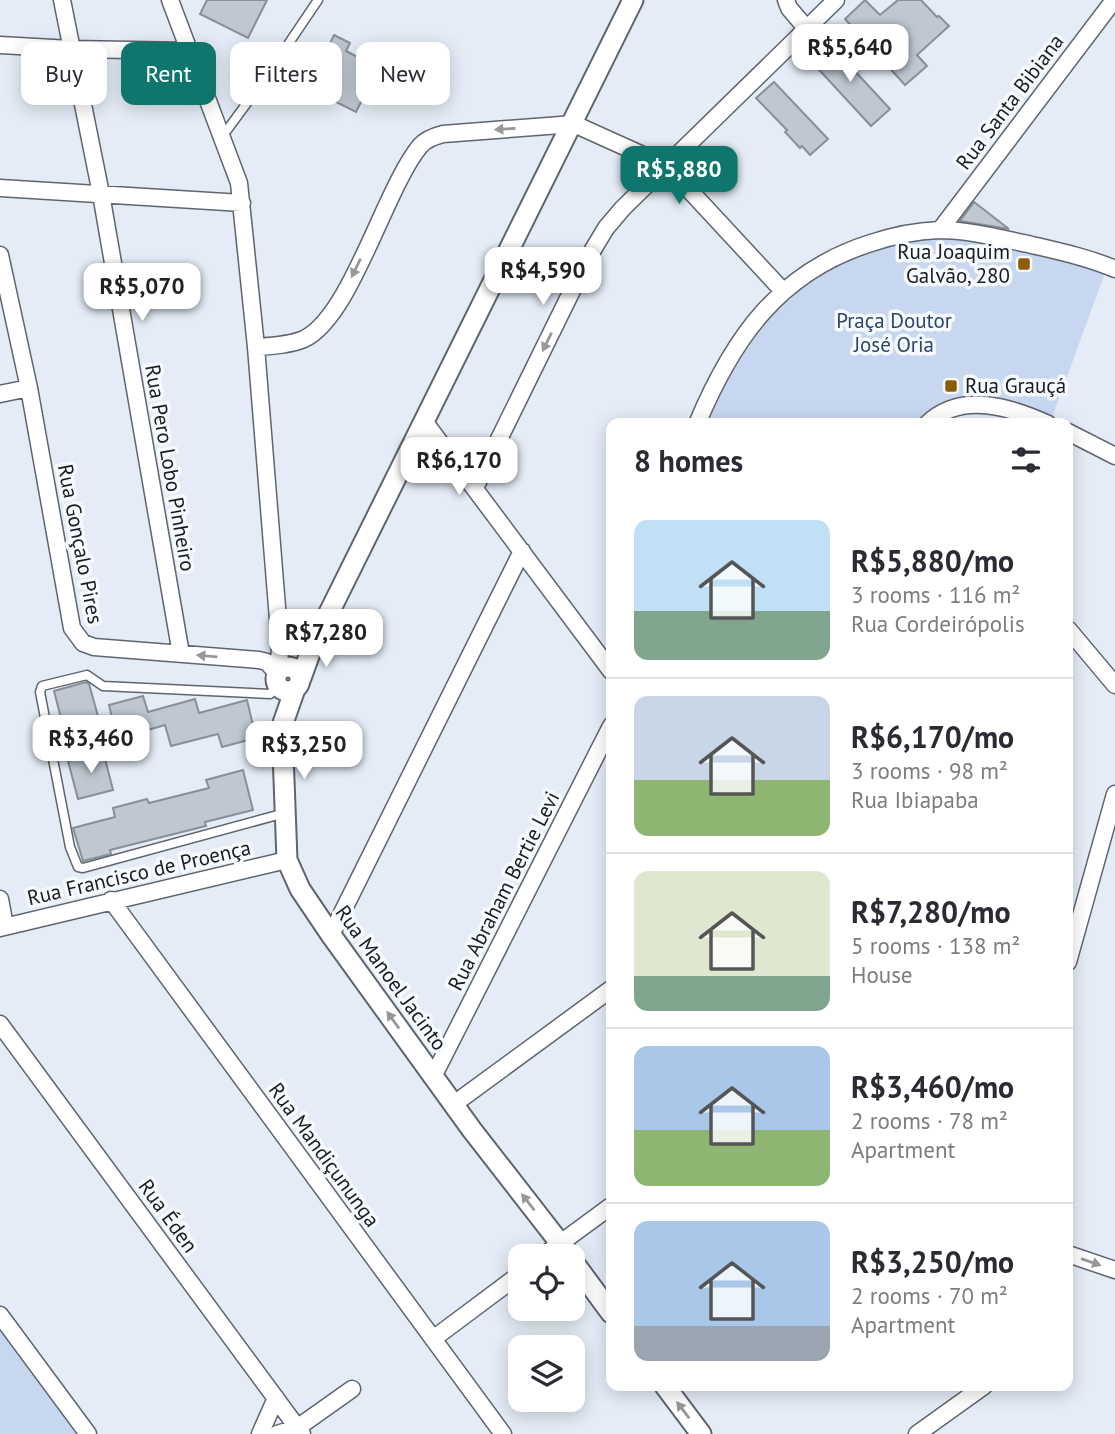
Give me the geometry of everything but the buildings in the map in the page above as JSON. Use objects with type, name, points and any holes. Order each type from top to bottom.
[{"type":"street","name":"Rua Pero Lobo Pinheiro","points":[[62,0],[70,42]]},
{"type":"street","points":[[170,0],[187,42]]},
{"type":"street","points":[[286,676],[313,645],[634,0]]},
{"type":"street","points":[[786,0],[789,8],[806,28]]},
{"type":"street","points":[[475,488],[588,258],[606,228],[623,208],[836,0]]},
{"type":"street","name":"Rua Santa Bibiana","points":[[940,230],[1114,0]]},
{"type":"street","points":[[0,45],[21,46]]},
{"type":"street","name":"Rua Pero Lobo Pinheiro","points":[[83,105],[101,194],[181,654]]},
{"type":"street","points":[[208,105],[239,183],[242,203],[280,644],[286,676]]},
{"type":"street","points":[[256,347],[304,339],[324,325],[340,301],[420,145],[431,137],[443,134],[573,124],[667,166],[782,290]]},
{"type":"street","points":[[0,188],[242,203]]},
{"type":"street","points":[[700,418],[740,339],[782,290],[820,264],[851,249],[885,239],[940,230],[992,236],[1113,265]]},
{"type":"street","name":"Rua Gonçalo Pires","points":[[0,255],[29,388],[72,628],[78,637],[94,647],[259,660],[267,662],[286,676]]},
{"type":"street","points":[[0,394],[29,388]]},
{"type":"street","points":[[933,418],[944,412],[980,404],[998,405],[1032,418]]},
{"type":"street","points":[[424,421],[606,664]]},
{"type":"street","points":[[1073,435],[1115,456]]},
{"type":"street","points":[[331,935],[522,551]]},
{"type":"street","points":[[1073,635],[1115,685]]},
{"type":"street","name":"Rua Manoel Jacinto","points":[[286,676],[282,726],[287,860],[300,889],[472,1130],[561,1244]]},
{"type":"street","name":"Rua Abraham Bertie Levi","points":[[434,1075],[606,736]]},
{"type":"street","points":[[1073,944],[1115,793]]},
{"type":"street","name":"Rua Francisco de Proença","points":[[2,927],[287,860]]},
{"type":"street","points":[[0,899],[2,927]]},
{"type":"street","name":"Rua Mandiçununga","points":[[111,900],[503,1434]]},
{"type":"street","points":[[454,1104],[606,993]]},
{"type":"street","name":"Rua Éden","points":[[0,1024],[300,1431]]},
{"type":"street","points":[[576,1244],[606,1211]]},
{"type":"street","points":[[1073,1256],[1115,1270]]},
{"type":"street","name":"Rua Manoel Jacinto","points":[[585,1277],[606,1306]]},
{"type":"street","points":[[433,1339],[508,1283]]},
{"type":"street","points":[[0,1315],[88,1434]]},
{"type":"street","points":[[277,1434],[300,1431],[352,1389]]},
{"type":"street","points":[[670,1391],[701,1434]]},
{"type":"street","points":[[917,1434],[977,1391]]},
{"type":"street","points":[[260,1434],[276,1398]]},
{"type":"lane","points":[[222,137],[318,0]]},
{"type":"lane","points":[[285,813],[83,868],[78,867],[70,847],[40,692],[42,686],[87,675],[103,686],[270,694],[286,676]]},
{"type":"green space","name":"Praça Doutor José Oria","points":[[939,232],[1106,270],[1052,418],[1036,418],[987,401],[935,418],[701,418],[742,338],[825,263]]},
{"type":"green space","points":[[0,1315],[88,1434],[0,1434]]},
{"type":"place","name":"Rua Joaquim Galvão, 280","points":[[1024,264]]},
{"type":"place","name":"Rua Grauçá","points":[[951,386]]}]
